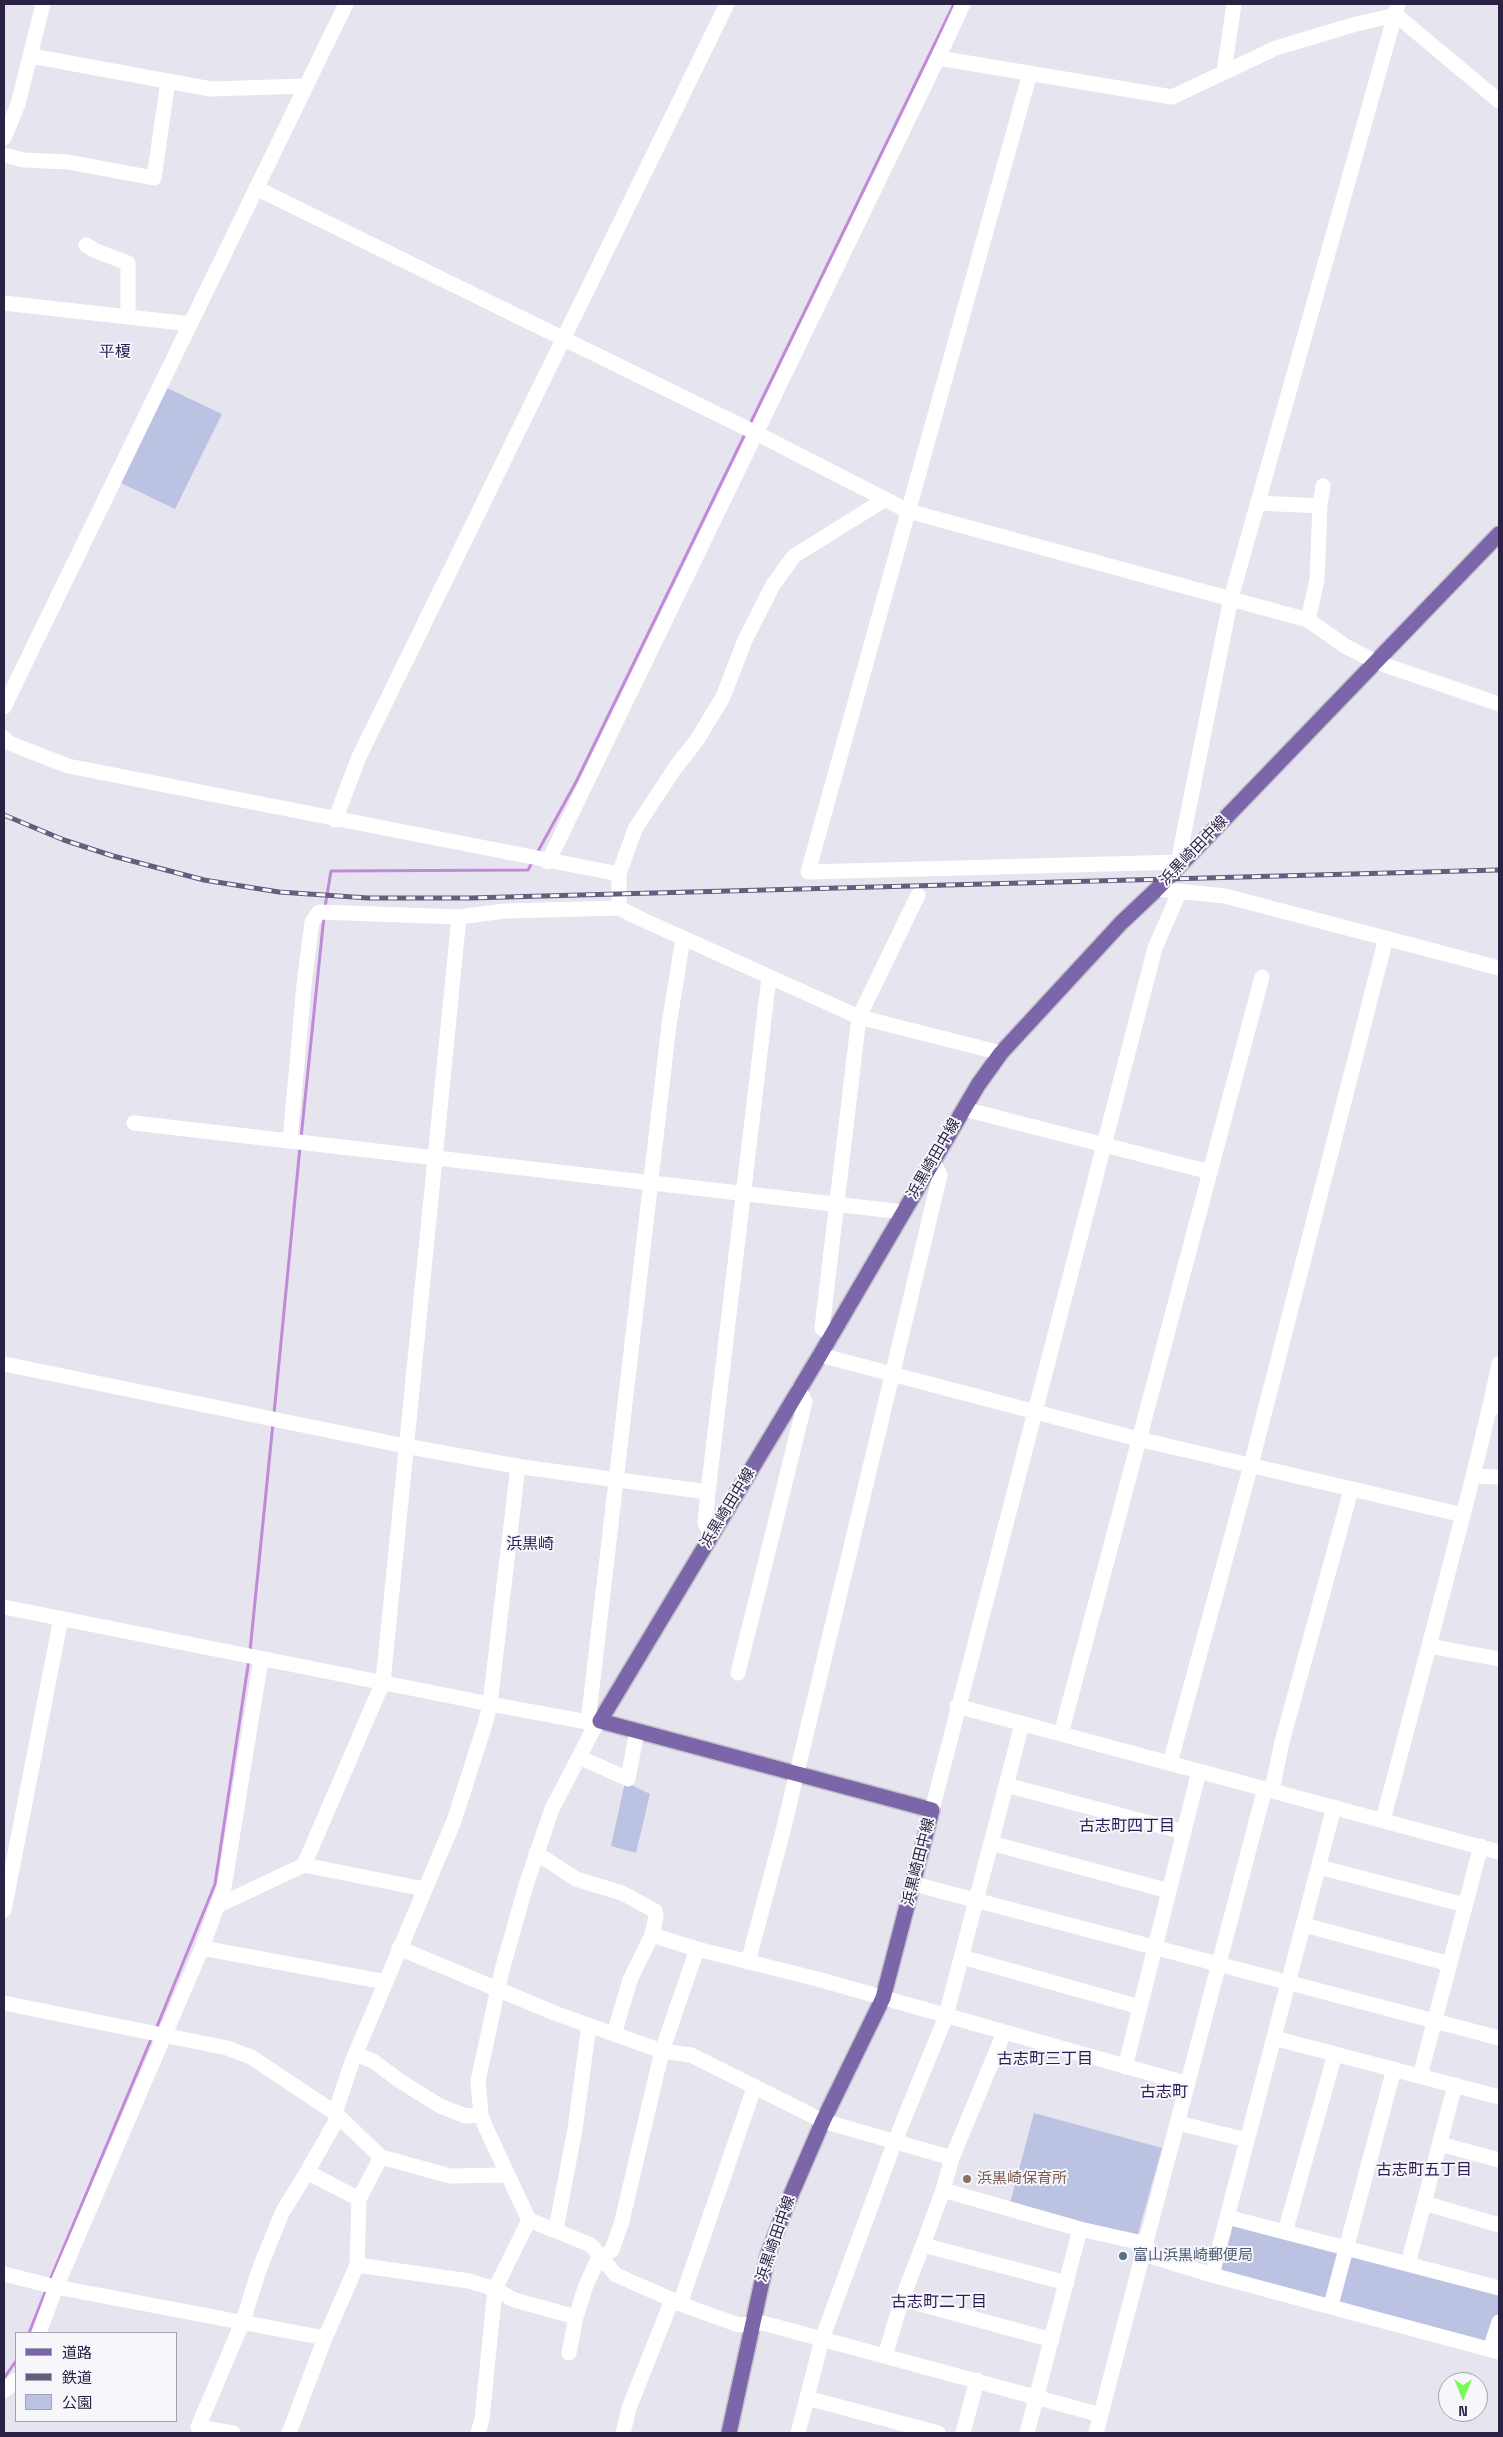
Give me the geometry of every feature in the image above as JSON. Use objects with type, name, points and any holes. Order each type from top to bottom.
[{"type":"main road","name":"浜黒崎田中線","points":[[729,2433],[768,2254],[787,2204],[823,2121],[883,1998],[932,1810],[637,1731],[594,1722],[711,1536],[800,1389],[964,1109],[1002,1053],[1108,937],[1157,889],[1499,534]]},
{"type":"street","points":[[4,138],[18,104],[43,4]]},
{"type":"street","points":[[4,707],[346,4]]},
{"type":"street","points":[[336,820],[360,758],[727,4]]},
{"type":"street","points":[[548,862],[963,4]]},
{"type":"street","points":[[1224,72],[1234,4]]},
{"type":"street","points":[[938,58],[1172,96],[1276,48],[1397,10]]},
{"type":"street","points":[[1030,73],[808,872],[1182,862],[1180,852],[1231,598],[1397,10]]},
{"type":"street","points":[[1397,10],[1499,101]]},
{"type":"street","points":[[31,56],[211,89],[305,86]]},
{"type":"street","points":[[4,155],[24,160],[68,162],[154,178],[168,81]]},
{"type":"street","points":[[256,188],[756,433],[908,511],[1308,620],[1345,646],[1376,662],[1499,704]]},
{"type":"street","points":[[86,245],[128,263],[128,317]]},
{"type":"street","points":[[4,303],[190,324]]},
{"type":"street","points":[[1308,620],[1317,580],[1320,506],[1323,486]]},
{"type":"street","points":[[619,908],[619,874],[635,828],[675,768],[697,740],[723,697],[745,640],[773,585],[794,556],[884,500]]},
{"type":"street","points":[[1258,504],[1320,506]]},
{"type":"street","points":[[4,738],[9,743],[68,766],[548,862],[619,874]]},
{"type":"street","points":[[1157,889],[1179,893],[1226,896],[1499,968]]},
{"type":"street","points":[[932,1810],[1155,948],[1179,893]]},
{"type":"street","points":[[831,1336],[822,1328],[859,1017],[918,894]]},
{"type":"street","points":[[290,1141],[304,985],[312,922],[319,912],[459,916],[505,911],[619,908],[859,1017],[1002,1053]]},
{"type":"street","points":[[304,1865],[383,1682],[433,1158],[459,916]]},
{"type":"street","points":[[683,938],[669,1024],[617,1479],[593,1730],[552,1810],[536,1853],[510,1936],[478,2081],[481,2115],[506,2175],[530,2220],[556,2229],[591,2245],[616,2275],[676,2302],[739,2324],[754,2323],[822,2339],[1037,2396],[1101,2416]]},
{"type":"street","points":[[1170,1763],[1251,1465],[1369,997],[1386,938]]},
{"type":"street","points":[[711,1536],[705,1523],[708,1492],[769,977]]},
{"type":"street","points":[[1061,1734],[1262,978]]},
{"type":"street","points":[[964,1109],[1210,1172]]},
{"type":"street","points":[[134,1124],[903,1212]]},
{"type":"street","points":[[748,1962],[796,1774],[940,1175],[933,1161]]},
{"type":"street","points":[[820,1355],[1138,1439],[1463,1515]]},
{"type":"street","points":[[4,1364],[405,1446],[518,1466],[708,1492]]},
{"type":"street","points":[[1383,1820],[1473,1476],[1494,1406],[1499,1364]]},
{"type":"street","points":[[738,1672],[805,1402],[800,1389]]},
{"type":"street","points":[[233,2433],[197,2430],[242,2321],[259,2270],[282,2213],[336,2121],[335,2112],[355,2054],[454,1821],[490,1704],[518,1466]]},
{"type":"street","points":[[1473,1476],[1499,1477]]},
{"type":"street","points":[[1096,2433],[1220,1964],[1351,1490]]},
{"type":"street","points":[[4,1606],[261,1659],[490,1704],[594,1722]]},
{"type":"street","points":[[4,1910],[61,1618]]},
{"type":"street","points":[[1429,1646],[1499,1659]]},
{"type":"street","points":[[39,2332],[56,2287],[202,1948],[224,1888],[261,1659]]},
{"type":"street","points":[[958,1706],[1499,1852]]},
{"type":"street","points":[[798,2433],[822,2339],[895,2141],[946,2016],[1022,1724]]},
{"type":"street","points":[[579,1757],[628,1779],[637,1731]]},
{"type":"street","points":[[1125,2066],[1199,1771]]},
{"type":"street","points":[[1006,1785],[1184,1832]]},
{"type":"street","points":[[1212,2275],[1334,1807]]},
{"type":"street","points":[[991,1843],[1169,1891]]},
{"type":"street","points":[[1420,2076],[1481,1846]]},
{"type":"street","points":[[536,1853],[576,1879],[622,1893],[655,1911],[656,1917],[652,1935],[630,1980],[614,2034]]},
{"type":"street","points":[[217,1906],[304,1865],[424,1889]]},
{"type":"street","points":[[1319,1867],[1466,1905]]},
{"type":"street","points":[[914,1884],[1499,2038]]},
{"type":"street","points":[[1304,1925],[1450,1964]]},
{"type":"street","points":[[652,1935],[1188,2084]]},
{"type":"street","points":[[202,1948],[386,1982]]},
{"type":"street","points":[[399,1948],[588,2025],[662,2051],[690,2055],[823,2121],[952,2158]]},
{"type":"street","points":[[569,2353],[576,2317],[585,2288],[597,2261],[612,2250],[628,2201],[662,2051],[697,1949]]},
{"type":"street","points":[[962,1957],[1140,2007]]},
{"type":"street","points":[[4,2003],[227,2048],[251,2057],[335,2112],[381,2157],[450,2176],[506,2175]]},
{"type":"street","points":[[556,2229],[575,2129],[588,2025]]},
{"type":"street","points":[[885,2356],[902,2299],[943,2190],[952,2158],[1004,2033]]},
{"type":"street","points":[[1274,2038],[1499,2097]]},
{"type":"street","points":[[355,2054],[373,2061],[400,2081],[440,2106],[466,2116],[481,2115]]},
{"type":"street","points":[[1285,2232],[1335,2054]]},
{"type":"street","points":[[1331,2305],[1394,2069]]},
{"type":"street","points":[[1408,2264],[1455,2085]]},
{"type":"street","points":[[623,2433],[629,2408],[676,2302],[754,2088]]},
{"type":"street","points":[[1178,2123],[1247,2140]]},
{"type":"street","points":[[1440,2144],[1499,2160]]},
{"type":"street","points":[[289,2433],[325,2338],[358,2265],[359,2199],[381,2157]]},
{"type":"street","points":[[307,2172],[359,2199]]},
{"type":"street","points":[[943,2190],[1145,2249],[1212,2275],[1495,2350],[1499,2322]]},
{"type":"street","points":[[1424,2203],[1499,2224]]},
{"type":"street","points":[[1227,2217],[1499,2288]]},
{"type":"street","points":[[478,2433],[482,2420],[495,2289],[530,2220]]},
{"type":"street","points":[[1027,2433],[1080,2229]]},
{"type":"street","points":[[923,2245],[1066,2282]]},
{"type":"street","points":[[358,2265],[468,2281],[495,2289],[514,2300],[576,2317]]},
{"type":"street","points":[[4,2274],[56,2287],[325,2338]]},
{"type":"street","points":[[902,2299],[1052,2340]]},
{"type":"street","points":[[963,2433],[977,2380]]},
{"type":"street","points":[[4,2391],[15,2381]]},
{"type":"street","points":[[807,2398],[938,2433]]},
{"type":"green space","points":[[167,388],[222,414],[175,509],[121,483]]},
{"type":"green space","points":[[625,1782],[650,1794],[636,1853],[611,1846]]},
{"type":"green space","points":[[1034,2113],[1162,2148],[1137,2237],[1010,2203]]},
{"type":"green space","points":[[1228,2219],[1499,2292],[1499,2355],[1212,2279]]},
{"type":"waterway","points":[[749,426],[954,4]]},
{"type":"waterway","points":[[537,853],[576,782],[745,434]]},
{"type":"waterway","points":[[325,907],[331,871],[528,870],[533,861]]},
{"type":"waterway","points":[[301,1138],[324,916]]},
{"type":"waterway","points":[[274,1414],[300,1147]]},
{"type":"waterway","points":[[250,1651],[273,1423]]},
{"type":"waterway","points":[[156,2029],[215,1884],[249,1659]]},
{"type":"waterway","points":[[50,2280],[152,2037]]},
{"type":"waterway","points":[[29,2332],[46,2290]]},
{"type":"waterway","points":[[4,2378],[15,2362]]},
{"type":"railway","points":[[4,815],[64,840],[113,856],[204,880],[279,892],[368,898],[470,898],[1499,870]]},
{"type":"place","name":"浜黒崎保育所","points":[[967,2179]]},
{"type":"place","name":"富山浜黒崎郵便局","points":[[1123,2256]]},
{"type":"district","name":"平榎","points":[[115,353]]},
{"type":"district","name":"浜黒崎","points":[[530,1545]]},
{"type":"district","name":"古志町四丁目","points":[[1127,1827]]},
{"type":"district","name":"古志町三丁目","points":[[1045,2060]]},
{"type":"district","name":"古志町","points":[[1164,2093]]},
{"type":"district","name":"古志町五丁目","points":[[1424,2171]]},
{"type":"district","name":"古志町二丁目","points":[[939,2303]]}]
